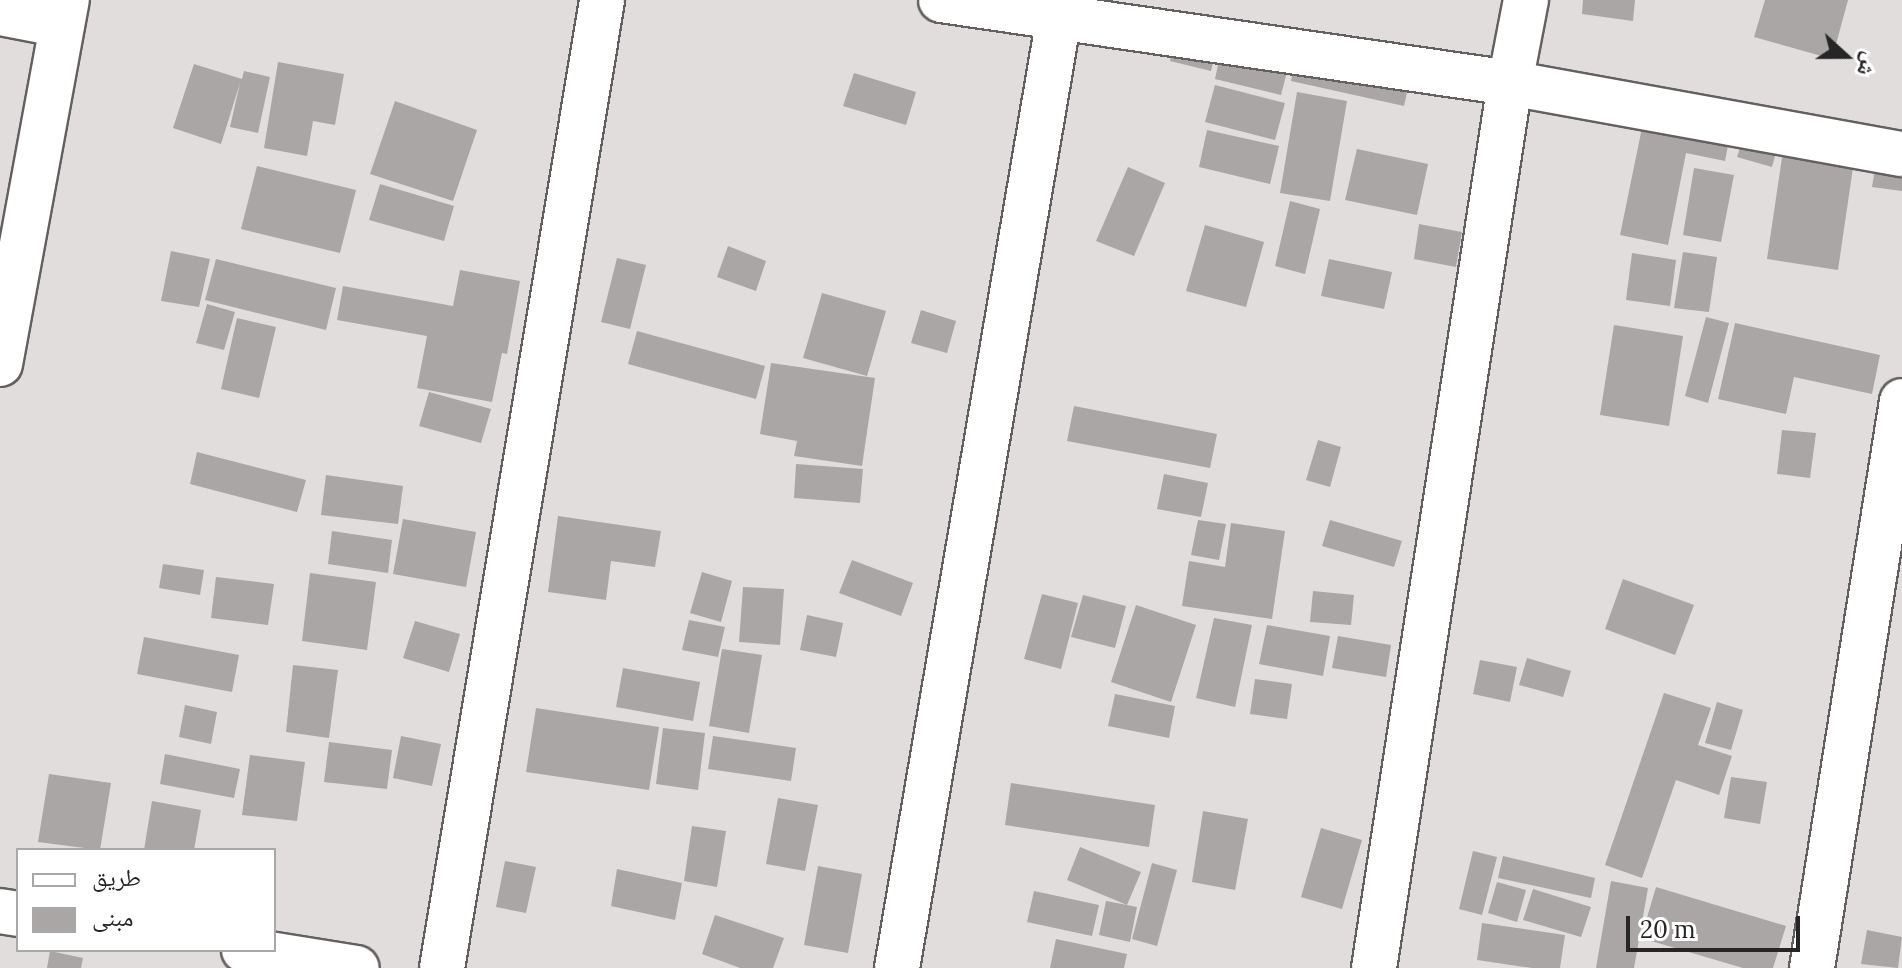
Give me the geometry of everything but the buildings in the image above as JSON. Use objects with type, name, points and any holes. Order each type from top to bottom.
[{"type":"street","points":[[442,968],[602,0]]},
{"type":"street","points":[[941,0],[1060,10],[1510,83],[1902,154]]},
{"type":"street","points":[[1374,968],[1510,83],[1526,0]]},
{"type":"street","points":[[897,968],[1060,10]]},
{"type":"street","points":[[0,13],[64,12],[0,364]]},
{"type":"street","points":[[1812,968],[1902,401]]},
{"type":"street","points":[[257,952],[357,968]]}]
